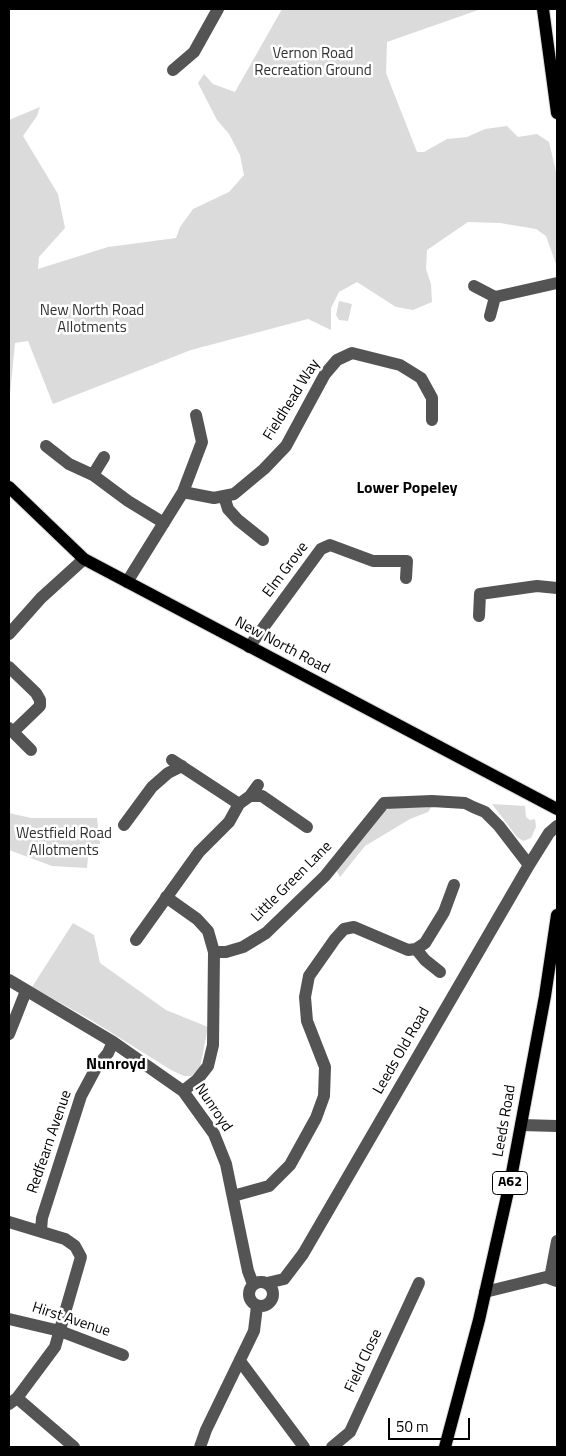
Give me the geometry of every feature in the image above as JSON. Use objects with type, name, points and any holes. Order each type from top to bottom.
[{"type":"main road","points":[[543,9],[555,77],[557,113]]},
{"type":"main road","name":"New North Road","points":[[9,487],[84,559],[557,810]]},
{"type":"main road","name":"Leeds Road","points":[[444,1447],[485,1292],[521,1125],[557,914]]},
{"type":"street","points":[[173,70],[194,52],[218,9]]},
{"type":"street","points":[[474,286],[495,297],[557,283]]},
{"type":"street","points":[[490,316],[495,297]]},
{"type":"street","name":"Fieldhead Way","points":[[224,496],[234,494],[264,469],[286,446],[325,374],[337,360],[352,353],[400,365],[421,378],[432,398],[432,420]]},
{"type":"street","points":[[127,582],[184,492],[202,442],[196,415]]},
{"type":"street","points":[[46,446],[69,464],[93,475],[128,501],[164,523]]},
{"type":"street","points":[[93,475],[104,457]]},
{"type":"street","points":[[184,492],[214,498],[224,496],[228,508],[238,520],[263,540]]},
{"type":"street","name":"Elm Grove","points":[[249,647],[321,549],[330,544],[373,561],[407,561],[406,578]]},
{"type":"street","points":[[9,634],[41,598],[84,559]]},
{"type":"street","points":[[480,616],[480,594],[537,586],[557,588]]},
{"type":"street","points":[[9,667],[36,693],[40,700],[40,706],[11,730],[31,750]]},
{"type":"street","points":[[124,825],[152,787],[177,763],[239,804]]},
{"type":"street","points":[[136,940],[199,852],[228,822],[239,804],[250,796],[258,785]]},
{"type":"street","points":[[250,796],[262,796],[307,827]]},
{"type":"street","name":"Little Green Lane","points":[[214,952],[226,952],[243,947],[266,933],[325,876],[384,803],[438,802],[465,804],[485,812],[499,826],[529,865]]},
{"type":"street","name":"Leeds Old Road","points":[[253,1284],[260,1281],[267,1283],[284,1279],[303,1254],[529,865],[549,833],[557,826]]},
{"type":"street","points":[[233,1196],[269,1186],[290,1165],[316,1118],[324,1096],[324,1067],[307,1021],[305,997],[309,976],[335,939],[344,929],[354,927],[408,950],[416,949],[425,943],[444,912],[454,885]]},
{"type":"street","points":[[166,897],[197,919],[208,931],[214,952],[213,1045],[208,1066],[197,1080],[183,1091]]},
{"type":"street","points":[[416,949],[425,960],[440,972]]},
{"type":"street","name":"Nunroyd","points":[[9,980],[113,1042],[183,1091],[214,1134],[226,1164],[248,1272],[253,1284]]},
{"type":"street","points":[[9,1034],[26,991]]},
{"type":"street","name":"Redfearn Avenue","points":[[41,1230],[42,1218],[81,1096],[113,1042]]},
{"type":"street","points":[[521,1125],[557,1126]]},
{"type":"street","points":[[9,1222],[41,1230],[70,1242],[75,1246],[81,1257],[55,1347],[13,1401],[74,1447]]},
{"type":"street","points":[[485,1292],[546,1277],[554,1280],[557,1241]]},
{"type":"street","points":[[253,1284],[248,1292],[250,1300],[257,1306],[266,1305],[272,1298],[272,1290],[267,1283]]},
{"type":"street","name":"Field Close","points":[[332,1447],[350,1432],[419,1283]]},
{"type":"street","points":[[200,1447],[206,1430],[254,1331],[257,1306]]},
{"type":"street","name":"Hirst Avenue","points":[[9,1319],[60,1331],[124,1355]]},
{"type":"street","points":[[240,1361],[304,1447]]},
{"type":"green space","points":[[282,9],[481,9],[387,42],[386,73],[417,152],[424,152],[447,139],[467,137],[485,129],[507,126],[518,137],[537,134],[549,142],[557,176],[557,267],[546,236],[536,229],[500,223],[468,222],[427,250],[426,269],[431,284],[432,302],[413,310],[396,307],[357,282],[339,292],[331,308],[331,330],[308,319],[191,350],[53,404],[28,341],[15,343],[9,405],[9,120],[40,107],[37,116],[23,136],[58,194],[65,228],[39,257],[38,269],[108,247],[176,238],[180,227],[193,209],[229,192],[244,175],[240,155],[229,134],[217,120],[198,83],[204,74],[213,84],[235,92]]},
{"type":"green space","points":[[339,301],[352,304],[348,321],[339,320],[336,315]]},
{"type":"green space","points":[[492,804],[525,806],[526,817],[530,820],[535,819],[536,827],[531,838],[523,841],[517,837]]},
{"type":"green space","points":[[396,805],[432,806],[428,812],[410,819],[365,846],[340,877],[336,870],[386,810]]},
{"type":"green space","name":"Westfield Road Allotments","points":[[9,813],[31,818],[97,818],[100,844],[89,844],[87,868],[52,866],[9,850]]},
{"type":"green space","points":[[73,923],[94,935],[100,963],[166,1010],[208,1027],[200,1068],[192,1076],[184,1076],[171,1070],[91,1020],[32,987]]},
{"type":"district","name":"Lower Popeley","points":[[407,489]]},
{"type":"district","name":"Nunroyd","points":[[116,1065]]},
{"type":"park label","name":"Vernon Road Recreation Ground","points":[[313,62]]},
{"type":"park label","name":"New North Road Allotments","points":[[92,320]]}]
